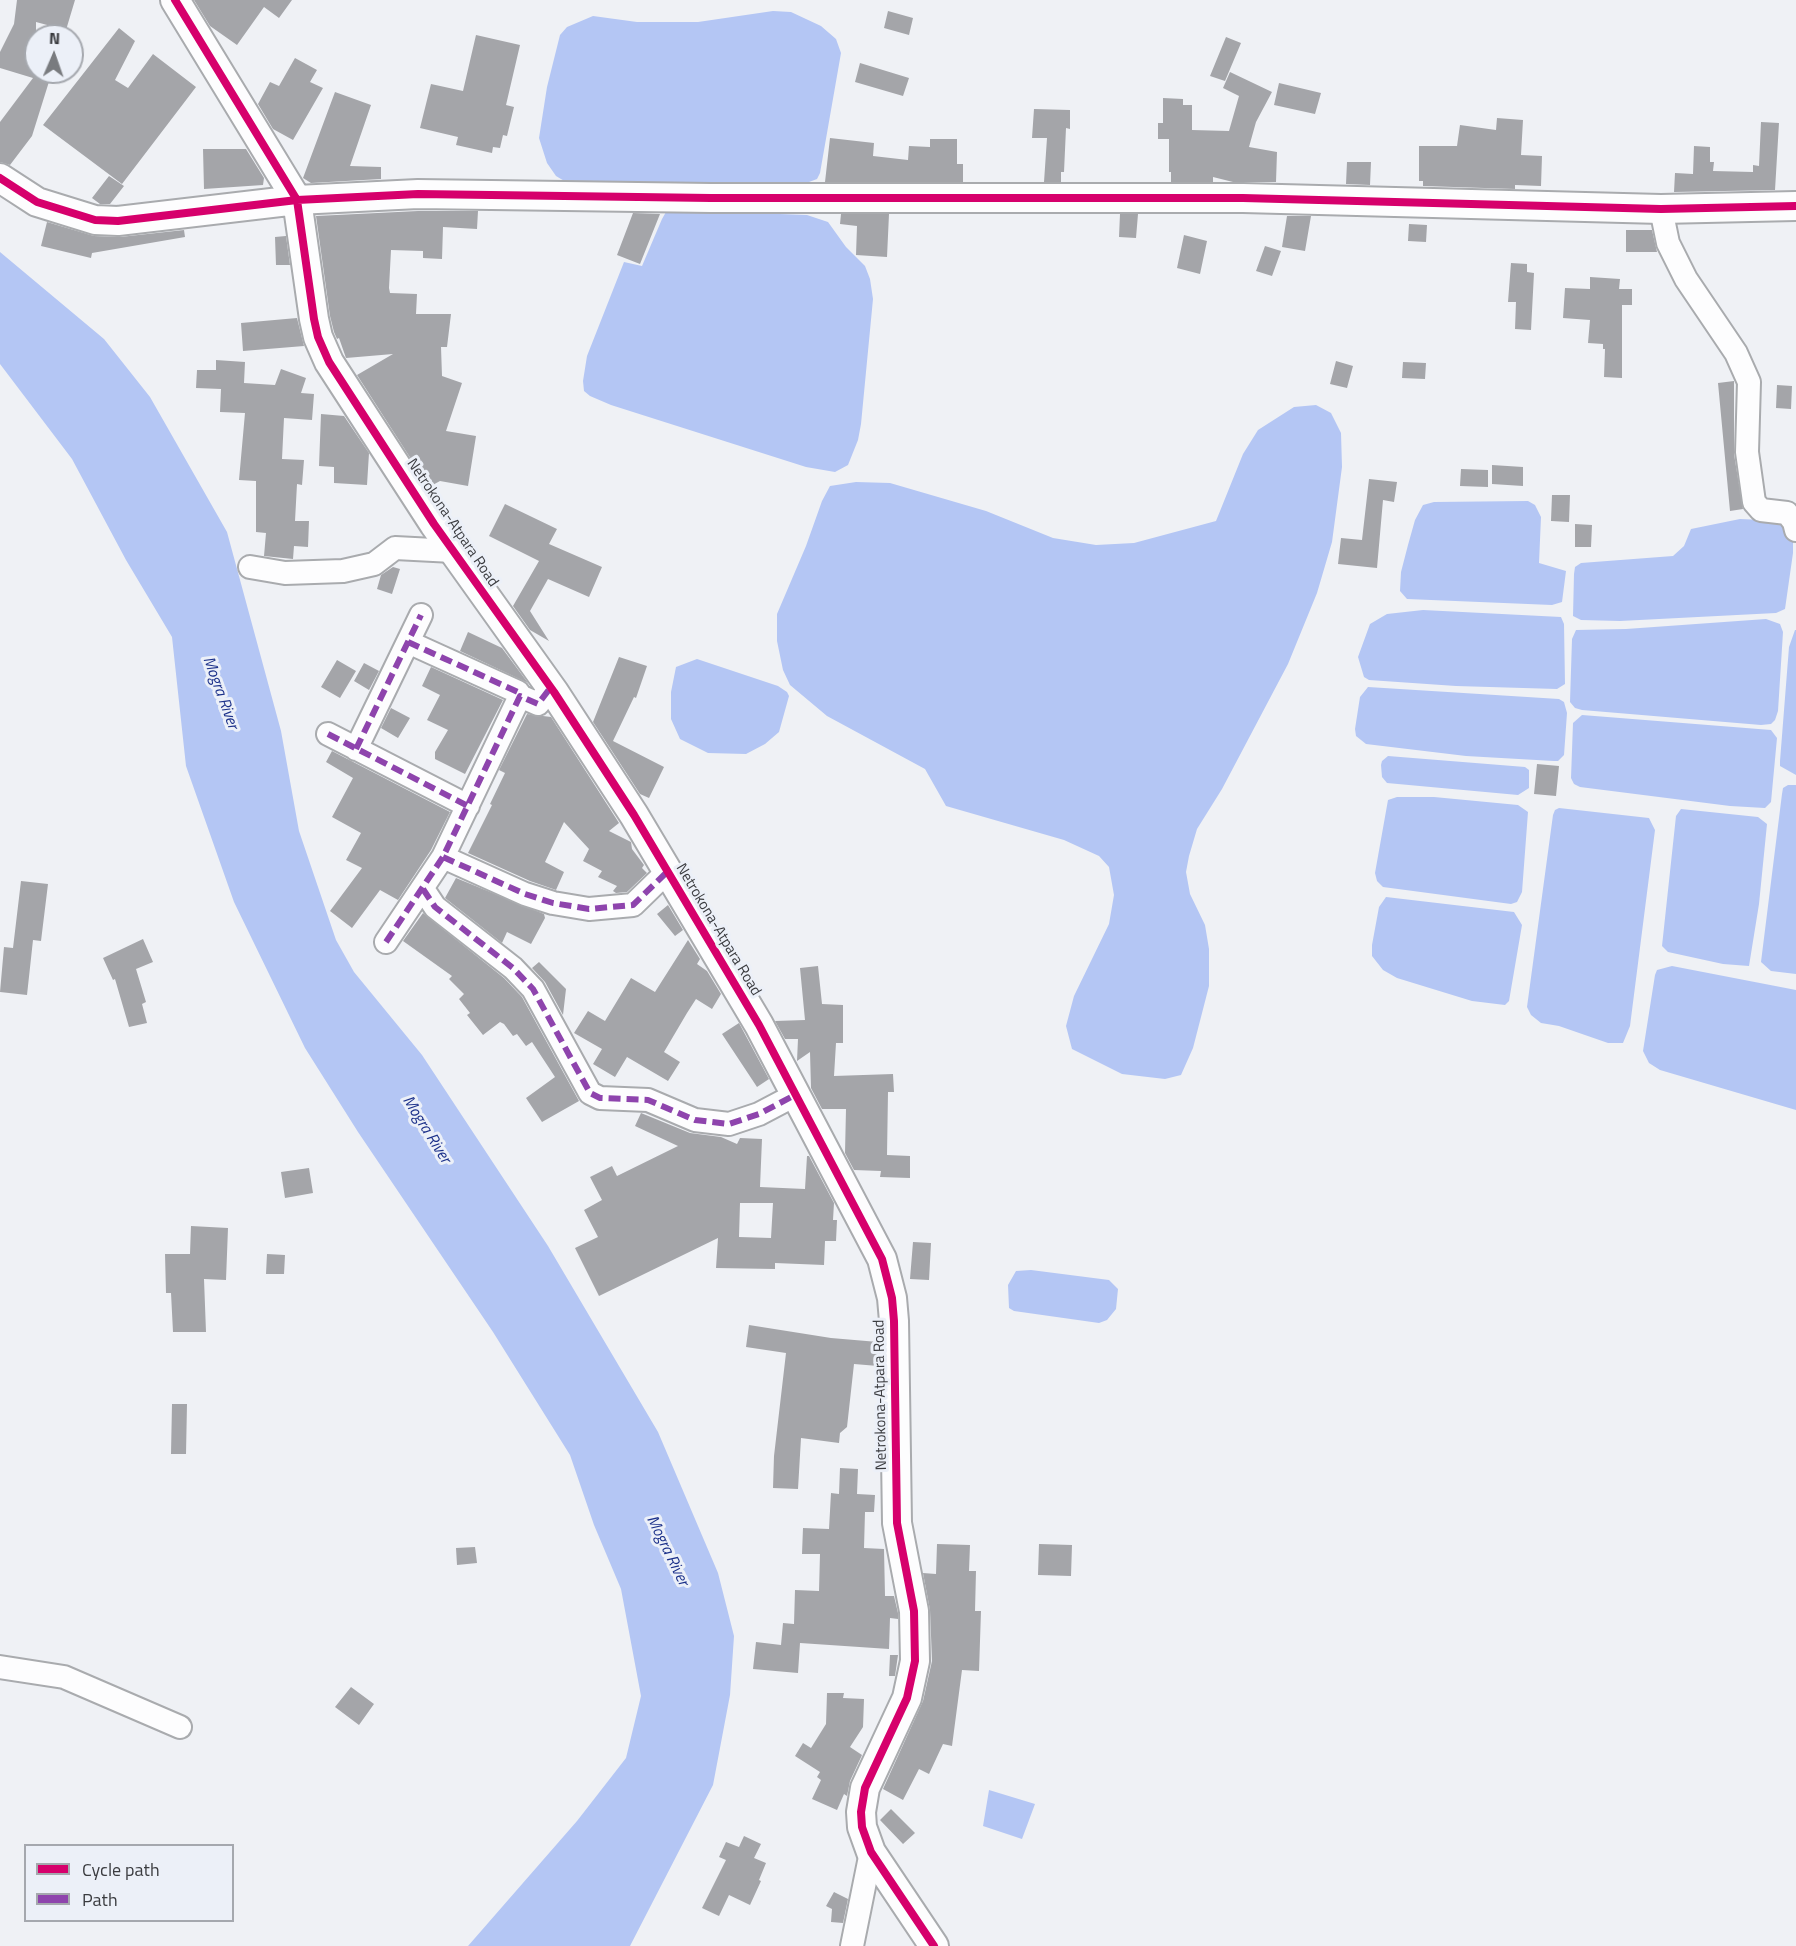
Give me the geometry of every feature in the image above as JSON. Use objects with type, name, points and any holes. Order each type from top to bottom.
[{"type":"street","name":"Netrokona-Atpara Road","points":[[180,2],[297,200],[312,309],[322,347],[329,362],[453,550],[550,687],[668,872],[796,1094],[882,1258],[892,1298],[897,1523],[914,1611],[915,1661],[907,1698],[865,1788],[861,1812],[862,1827],[871,1852],[934,1946]]},
{"type":"street","points":[[0,178],[37,202],[95,220],[118,221],[297,200],[418,194],[711,198],[1243,198],[1661,209],[1796,206]]},
{"type":"street","points":[[1661,209],[1668,243],[1686,279],[1736,354],[1749,382],[1747,441],[1754,502],[1761,510],[1787,513],[1794,522],[1796,530]]},
{"type":"street","points":[[250,567],[285,573],[343,571],[374,564],[395,549],[453,550]]},
{"type":"street","points":[[356,749],[421,615]]},
{"type":"street","points":[[408,642],[518,692],[520,696],[538,704],[550,687]]},
{"type":"street","points":[[386,942],[443,857],[520,696]]},
{"type":"street","points":[[328,734],[468,806]]},
{"type":"street","points":[[443,857],[525,894],[553,903],[589,909],[633,905],[668,872]]},
{"type":"street","points":[[423,889],[435,907],[513,968],[533,990],[590,1093],[600,1098],[648,1100],[695,1120],[729,1124],[759,1114],[796,1094]]},
{"type":"street","points":[[0,1667],[64,1677],[180,1727]]},
{"type":"street","points":[[852,1946],[871,1852]]},
{"type":"water","points":[[773,11],[791,12],[821,26],[836,39],[841,53],[820,173],[817,179],[801,185],[566,182],[556,176],[547,163],[539,138],[547,87],[560,35],[567,27],[593,16],[637,22],[698,22]]},
{"type":"water","points":[[672,210],[807,215],[828,222],[846,247],[865,266],[873,299],[861,424],[858,440],[848,465],[835,472],[806,467],[611,405],[584,391],[583,381],[587,356],[624,262],[642,266],[662,219],[666,212]]},
{"type":"water","name":"Mogra River","points":[[0,252],[104,339],[150,397],[227,532],[281,731],[299,831],[336,940],[354,972],[422,1055],[548,1246],[658,1432],[718,1573],[734,1636],[730,1695],[713,1785],[630,1946],[468,1946],[577,1821],[626,1758],[641,1696],[621,1589],[594,1525],[570,1455],[493,1332],[358,1132],[305,1048],[234,902],[186,766],[172,637],[126,560],[72,459],[0,364]]},
{"type":"water","points":[[1316,405],[1331,413],[1341,433],[1342,467],[1332,542],[1317,593],[1288,664],[1222,789],[1197,829],[1189,856],[1186,872],[1190,894],[1205,925],[1209,949],[1209,986],[1193,1048],[1181,1075],[1165,1079],[1122,1074],[1072,1049],[1066,1026],[1074,996],[1109,924],[1114,895],[1109,867],[1099,856],[1064,840],[946,806],[925,769],[827,716],[790,685],[783,670],[777,641],[777,614],[830,486],[856,482],[890,483],[986,511],[1053,538],[1096,545],[1134,543],[1216,521],[1243,454],[1258,430],[1294,407]]},
{"type":"water","points":[[1528,501],[1535,505],[1541,517],[1539,563],[1566,571],[1562,602],[1552,605],[1407,599],[1400,591],[1401,572],[1408,545],[1415,520],[1423,505],[1434,502]]},
{"type":"water","points":[[1740,519],[1786,521],[1793,528],[1793,553],[1785,609],[1776,613],[1620,621],[1581,620],[1573,616],[1575,567],[1581,563],[1673,556],[1684,546],[1691,529]]},
{"type":"water","points":[[1423,610],[1561,617],[1564,624],[1565,684],[1557,689],[1456,686],[1369,680],[1364,677],[1358,657],[1370,624],[1387,614]]},
{"type":"water","points":[[1766,619],[1780,624],[1783,632],[1778,711],[1771,724],[1582,710],[1575,708],[1570,702],[1572,639],[1576,630],[1626,629]]},
{"type":"water","points":[[1795,630],[1796,775],[1780,766],[1789,647]]},
{"type":"water","points":[[697,659],[778,686],[787,692],[789,696],[779,732],[765,744],[746,754],[708,753],[680,739],[671,719],[671,692],[676,667]]},
{"type":"water","points":[[1368,687],[1559,699],[1564,702],[1567,713],[1564,755],[1558,761],[1554,761],[1466,756],[1366,744],[1356,736],[1355,729],[1360,697]]},
{"type":"water","points":[[1582,715],[1771,730],[1777,738],[1771,802],[1765,808],[1730,806],[1580,787],[1574,784],[1571,778],[1573,723]]},
{"type":"water","points":[[1388,756],[1525,767],[1529,770],[1529,788],[1518,795],[1387,783],[1382,777],[1381,765]]},
{"type":"water","points":[[1796,785],[1796,974],[1771,971],[1761,962],[1782,794],[1783,788]]},
{"type":"water","points":[[1397,797],[1434,797],[1518,805],[1528,812],[1522,892],[1517,902],[1511,904],[1383,887],[1377,881],[1375,873],[1388,800]]},
{"type":"water","points":[[1559,808],[1649,818],[1655,830],[1630,1026],[1623,1043],[1608,1043],[1559,1026],[1541,1023],[1531,1015],[1527,1007],[1553,815]]},
{"type":"water","points":[[1681,809],[1758,817],[1767,824],[1759,904],[1749,966],[1723,964],[1668,952],[1662,946],[1676,816]]},
{"type":"water","points":[[1386,897],[1514,912],[1522,925],[1509,1001],[1505,1005],[1472,1001],[1397,978],[1383,970],[1372,956],[1372,945],[1379,907]]},
{"type":"water","points":[[1672,966],[1796,990],[1796,1110],[1660,1070],[1649,1063],[1643,1051],[1655,975],[1657,970]]},
{"type":"water","points":[[1031,1270],[1109,1280],[1118,1289],[1116,1309],[1107,1320],[1099,1323],[1014,1311],[1009,1308],[1008,1285],[1016,1271]]},
{"type":"water","points":[[989,1790],[1035,1804],[1022,1839],[983,1826]]},
{"type":"building","points":[[17,0],[75,0],[68,24],[36,22],[36,24],[24,24],[24,75],[0,68],[0,52],[14,24]]},
{"type":"building","points":[[194,0],[292,0],[279,18],[264,7],[237,45],[210,26]]},
{"type":"building","points":[[888,11],[913,18],[909,35],[884,28]]},
{"type":"building","points":[[119,28],[135,41],[115,80],[128,88],[153,54],[196,87],[122,184],[43,125],[75,84],[84,84],[84,73]]},
{"type":"building","points":[[476,35],[520,45],[506,105],[514,107],[507,136],[503,135],[500,148],[493,147],[492,153],[456,145],[458,137],[420,128],[431,84],[463,91]]},
{"type":"building","points":[[1226,37],[1241,43],[1225,81],[1210,76]]},
{"type":"building","points":[[295,58],[317,70],[310,82],[323,88],[293,140],[273,129],[258,104],[270,82],[279,86]]},
{"type":"building","points":[[860,63],[909,78],[903,96],[855,82]]},
{"type":"building","points":[[1230,72],[1272,92],[1256,122],[1249,147],[1277,152],[1276,182],[1233,182],[1213,177],[1213,182],[1171,182],[1169,139],[1158,139],[1158,123],[1163,123],[1163,98],[1183,99],[1183,105],[1192,105],[1192,130],[1229,131],[1239,96],[1223,88]]},
{"type":"building","points":[[1279,83],[1321,93],[1315,114],[1274,105]]},
{"type":"building","points":[[28,84],[48,84],[32,136],[10,165],[0,162],[0,122]]},
{"type":"building","points":[[335,92],[371,105],[350,166],[381,167],[381,179],[311,183],[303,178]]},
{"type":"building","points":[[1034,109],[1070,110],[1070,129],[1066,128],[1064,172],[1061,172],[1061,182],[1044,182],[1047,138],[1032,138]]},
{"type":"building","points":[[1497,118],[1523,120],[1521,155],[1542,156],[1541,186],[1515,185],[1515,189],[1423,186],[1423,181],[1419,181],[1419,146],[1457,146],[1460,125],[1496,130]]},
{"type":"building","points":[[1761,122],[1779,123],[1775,190],[1674,192],[1675,173],[1693,174],[1694,146],[1710,147],[1710,162],[1714,162],[1713,171],[1753,172],[1753,165],[1759,166]]},
{"type":"building","points":[[830,138],[874,143],[873,156],[908,160],[909,146],[930,147],[930,139],[957,139],[957,164],[963,164],[963,182],[825,182]]},
{"type":"building","points":[[203,149],[246,149],[264,178],[263,185],[204,189]]},
{"type":"building","points":[[1347,162],[1371,162],[1370,185],[1346,184]]},
{"type":"building","points":[[109,176],[124,186],[110,204],[100,204],[92,198]]},
{"type":"building","points":[[418,211],[478,211],[477,229],[443,227],[442,259],[423,258],[423,251],[391,250],[389,288],[390,293],[417,294],[416,314],[451,314],[447,347],[441,347],[442,376],[462,383],[446,431],[476,436],[468,486],[440,481],[429,487],[357,375],[393,354],[346,358],[339,338],[337,339],[334,332],[330,316],[316,216]]},
{"type":"building","points":[[633,213],[660,214],[640,264],[617,255]]},
{"type":"building","points":[[841,214],[889,214],[887,257],[856,255],[857,226],[840,224]]},
{"type":"building","points":[[1120,214],[1138,214],[1136,238],[1119,237]]},
{"type":"building","points":[[1287,216],[1311,216],[1305,251],[1282,247]]},
{"type":"building","points":[[47,222],[94,236],[120,237],[184,230],[185,237],[92,253],[91,258],[41,246]]},
{"type":"building","points":[[1409,224],[1427,225],[1426,242],[1408,241]]},
{"type":"building","points":[[1626,230],[1652,230],[1657,252],[1626,252]]},
{"type":"building","points":[[1184,235],[1207,241],[1200,274],[1177,268]]},
{"type":"building","points":[[286,236],[290,265],[276,265],[275,237]]},
{"type":"building","points":[[1265,246],[1281,251],[1272,276],[1256,271]]},
{"type":"building","points":[[1511,263],[1527,264],[1527,272],[1534,273],[1531,330],[1515,329],[1516,302],[1508,302]]},
{"type":"building","points":[[1590,277],[1620,279],[1619,289],[1632,289],[1632,305],[1622,305],[1622,378],[1604,377],[1605,349],[1603,349],[1603,344],[1588,343],[1590,320],[1563,318],[1565,288],[1590,289]]},
{"type":"building","points":[[297,318],[304,346],[243,351],[241,323]]},
{"type":"building","points":[[216,360],[245,362],[244,383],[275,385],[281,369],[306,378],[301,393],[314,394],[312,420],[284,418],[282,459],[304,460],[302,485],[297,484],[295,521],[309,521],[308,547],[294,546],[293,559],[264,556],[266,533],[256,532],[256,481],[239,480],[245,413],[220,412],[221,389],[196,388],[197,370],[216,370]]},
{"type":"building","points":[[1336,361],[1353,366],[1347,388],[1330,384]]},
{"type":"building","points":[[1403,362],[1426,363],[1425,379],[1402,378]]},
{"type":"building","points":[[1734,381],[1734,454],[1743,509],[1730,511],[1718,383]]},
{"type":"building","points":[[1777,385],[1792,386],[1791,409],[1776,408]]},
{"type":"building","points":[[321,414],[344,416],[369,453],[367,485],[334,483],[334,467],[319,466]]},
{"type":"building","points":[[1492,465],[1523,467],[1523,486],[1492,484]]},
{"type":"building","points":[[1461,469],[1488,470],[1488,487],[1460,486]]},
{"type":"building","points":[[1369,479],[1397,482],[1394,502],[1383,500],[1377,568],[1338,564],[1341,538],[1362,540]]},
{"type":"building","points":[[1552,495],[1570,495],[1569,522],[1551,521]]},
{"type":"building","points":[[505,504],[557,529],[549,544],[602,567],[589,597],[548,579],[530,611],[549,641],[530,630],[513,606],[539,561],[489,536]]},
{"type":"building","points":[[1575,524],[1592,525],[1591,547],[1575,547]]},
{"type":"building","points":[[393,567],[400,569],[392,594],[377,589],[381,575]]},
{"type":"building","points":[[468,632],[502,648],[528,683],[460,651]]},
{"type":"building","points":[[619,657],[647,666],[636,698],[634,697],[613,741],[664,767],[649,798],[640,794],[593,722]]},
{"type":"building","points":[[337,660],[356,671],[340,698],[321,687]]},
{"type":"building","points":[[364,663],[379,671],[369,690],[354,681]]},
{"type":"building","points":[[431,667],[503,700],[465,774],[435,759],[435,752],[448,730],[427,720],[440,695],[422,686]]},
{"type":"building","points":[[391,708],[410,718],[398,738],[381,728]]},
{"type":"building","points":[[527,714],[551,717],[619,823],[609,831],[631,842],[632,849],[644,865],[642,868],[647,873],[627,892],[613,891],[617,886],[598,877],[602,871],[583,861],[589,849],[564,822],[545,862],[564,872],[556,890],[468,853],[505,773],[499,770]]},
{"type":"building","points":[[332,751],[450,812],[431,850],[398,900],[380,890],[352,928],[330,911],[362,868],[346,860],[361,833],[332,817],[353,778],[326,762]]},
{"type":"building","points":[[1537,764],[1559,766],[1556,796],[1534,794]]},
{"type":"building","points":[[456,878],[544,914],[545,918],[531,944],[507,932],[502,943],[445,898]]},
{"type":"building","points":[[21,881],[48,884],[41,941],[33,940],[27,995],[0,992],[4,947],[13,948]]},
{"type":"building","points":[[668,905],[683,930],[675,936],[657,914]]},
{"type":"building","points":[[423,913],[504,978],[522,997],[579,1101],[542,1122],[526,1098],[555,1077],[532,1042],[526,1046],[517,1034],[513,1036],[504,1024],[500,1022],[483,1035],[467,1015],[470,1013],[459,999],[464,994],[449,979],[452,976],[403,941]]},
{"type":"building","points":[[143,939],[153,962],[136,969],[146,1002],[142,1004],[147,1023],[129,1027],[115,979],[113,980],[103,958]]},
{"type":"building","points":[[688,940],[700,959],[697,964],[707,971],[721,994],[712,1009],[696,999],[687,1013],[664,1052],[680,1062],[668,1081],[627,1057],[615,1077],[593,1064],[602,1049],[574,1033],[588,1011],[605,1021],[631,978],[655,992]]},
{"type":"building","points":[[539,962],[566,989],[563,1015],[545,982],[532,968]]},
{"type":"building","points":[[818,966],[822,1004],[843,1005],[843,1043],[836,1043],[834,1076],[893,1074],[894,1092],[888,1092],[887,1155],[910,1156],[910,1178],[880,1177],[881,1171],[854,1170],[845,1153],[846,1109],[822,1109],[811,1088],[810,1052],[797,1061],[798,1039],[785,1039],[775,1021],[805,1020],[800,968]]},
{"type":"building","points":[[739,1023],[769,1079],[757,1087],[722,1034]]},
{"type":"building","points":[[641,1113],[690,1133],[721,1137],[737,1144],[740,1138],[762,1139],[760,1187],[805,1189],[807,1156],[809,1156],[834,1203],[833,1220],[837,1220],[836,1241],[825,1241],[824,1265],[775,1263],[775,1269],[716,1268],[718,1238],[599,1296],[575,1248],[598,1237],[584,1210],[602,1200],[590,1177],[612,1166],[617,1176],[678,1146],[635,1126]],"holes":[[[740,1203],[773,1203],[771,1238],[739,1237]]]},
{"type":"building","points":[[309,1168],[313,1193],[285,1198],[281,1172]]},
{"type":"building","points":[[191,1226],[228,1228],[226,1280],[204,1279],[206,1332],[173,1332],[171,1293],[166,1293],[165,1254],[190,1254]]},
{"type":"building","points":[[913,1242],[931,1243],[929,1280],[910,1279]]},
{"type":"building","points":[[267,1254],[285,1255],[284,1274],[266,1274]]},
{"type":"building","points":[[749,1325],[831,1338],[878,1342],[878,1366],[854,1364],[847,1427],[840,1433],[839,1443],[801,1438],[798,1489],[773,1488],[774,1456],[786,1353],[746,1347]]},
{"type":"building","points":[[172,1404],[187,1404],[186,1454],[171,1454]]},
{"type":"building","points":[[840,1468],[858,1469],[857,1494],[875,1495],[874,1512],[865,1512],[864,1548],[884,1549],[885,1596],[894,1596],[898,1613],[898,1619],[890,1618],[889,1649],[800,1643],[798,1673],[753,1669],[756,1642],[781,1645],[783,1623],[794,1624],[795,1590],[819,1591],[820,1554],[802,1554],[803,1528],[829,1529],[831,1493],[839,1494]]},
{"type":"building","points":[[937,1544],[970,1545],[969,1571],[976,1571],[975,1611],[981,1611],[979,1671],[962,1670],[952,1746],[943,1744],[929,1774],[919,1769],[903,1800],[883,1789],[923,1701],[932,1661],[930,1610],[923,1573],[936,1574]]},
{"type":"building","points":[[1039,1544],[1072,1545],[1071,1576],[1038,1575]]},
{"type":"building","points":[[475,1547],[477,1563],[457,1565],[456,1548]]},
{"type":"building","points":[[890,1655],[898,1655],[895,1676],[889,1676]]},
{"type":"building","points":[[351,1687],[374,1704],[359,1725],[335,1707]]},
{"type":"building","points":[[827,1693],[844,1693],[843,1698],[864,1699],[863,1727],[850,1747],[862,1755],[850,1781],[847,1796],[844,1794],[837,1810],[812,1799],[821,1780],[817,1777],[820,1772],[795,1756],[803,1743],[811,1748],[826,1724]]},
{"type":"building","points":[[891,1809],[915,1833],[903,1844],[880,1820]]},
{"type":"building","points":[[744,1836],[761,1844],[754,1858],[766,1863],[759,1880],[761,1881],[750,1905],[729,1895],[719,1916],[702,1908],[726,1860],[719,1857],[726,1842],[739,1847]]},
{"type":"building","points":[[834,1892],[848,1899],[843,1923],[831,1922],[832,1909],[826,1906]]},
{"type":"marked path","points":[[356,749],[421,615]]},
{"type":"marked path","points":[[408,642],[518,692],[520,696]]},
{"type":"marked path","points":[[386,942],[443,857],[520,696],[538,704],[551,687]]},
{"type":"marked path","points":[[328,734],[468,806]]},
{"type":"marked path","points":[[443,857],[525,894],[553,903],[589,909],[633,905],[668,871]]},
{"type":"marked path","points":[[423,889],[435,907],[513,968],[533,989],[590,1093],[600,1098],[648,1100],[695,1120],[729,1124],[759,1114],[797,1094]]},
{"type":"cycle path","points":[[175,0],[297,200],[314,319],[318,337],[329,362],[434,524],[554,692],[634,815],[759,1025],[882,1259],[892,1298],[894,1321],[897,1523],[914,1611],[915,1661],[907,1698],[865,1788],[861,1812],[862,1827],[871,1852],[934,1946]]},
{"type":"cycle path","points":[[0,178],[37,202],[95,220],[118,221],[297,200],[418,194],[711,198],[1243,198],[1661,209],[1796,206]]}]
